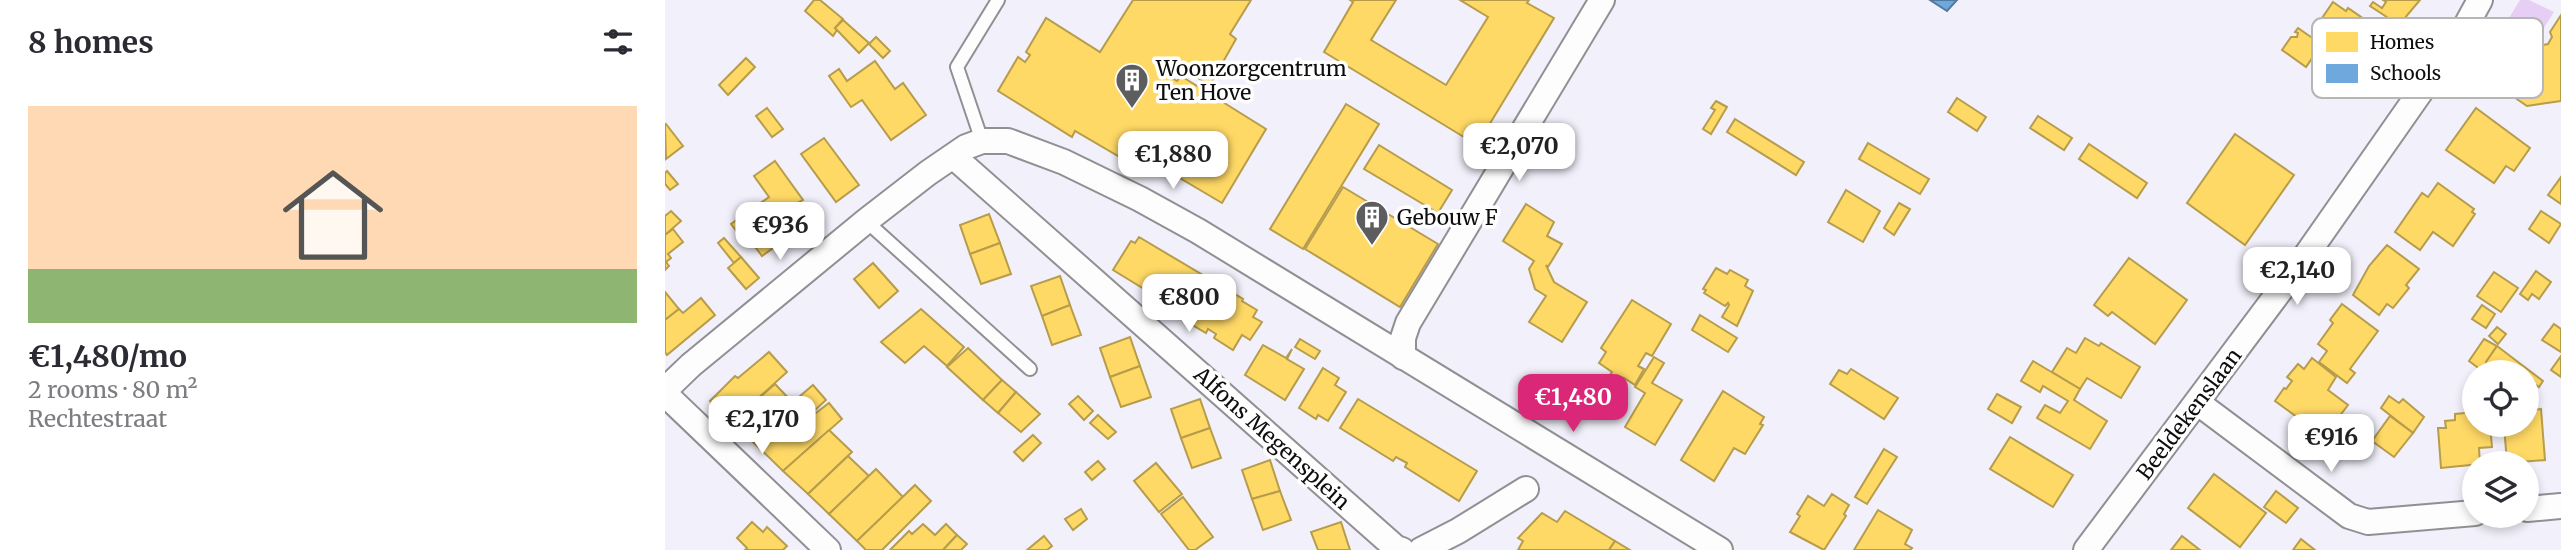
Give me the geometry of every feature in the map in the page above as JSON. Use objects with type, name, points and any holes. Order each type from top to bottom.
[{"type":"street","points":[[1403,357],[1403,338],[1408,323],[1602,0]]},
{"type":"street","name":"Beeldekenslaan","points":[[2470,18],[2480,0]]},
{"type":"street","name":"Beeldekenslaan","points":[[2086,550],[2308,254],[2416,98]]},
{"type":"street","points":[[828,550],[665,392],[701,357],[866,221],[954,157],[982,141],[1008,141],[1064,162],[1140,198],[1720,550]]},
{"type":"street","name":"Alfons Megensplein","points":[[954,157],[1396,548],[1402,550]]},
{"type":"street","points":[[2198,403],[2349,516],[2368,522],[2462,514]]},
{"type":"street","points":[[1421,550],[1458,531],[1526,489]]},
{"type":"street","points":[[2539,508],[2561,506]]},
{"type":"lane","points":[[982,141],[957,67],[998,0]]},
{"type":"lane","points":[[866,221],[1030,369]]},
{"type":"shaded area","points":[[2520,0],[2529,0],[2554,12],[2543,29],[2543,18],[2509,18]]},
{"type":"building: Homes","points":[[814,0],[820,0],[843,19],[835,28],[837,30],[833,36],[805,11]]},
{"type":"building: Homes","name":"Woonzorgcentrum Ten Hove","points":[[1133,0],[1251,0],[1230,34],[1236,39],[1210,85],[1169,61],[1162,72],[1177,81],[1181,76],[1266,129],[1222,203],[1139,154],[1130,163],[1075,131],[1072,137],[998,91],[1018,57],[1025,62],[1030,55],[1026,52],[1046,18],[1100,52]]},
{"type":"building: Homes","name":"Woonzorgcentrum Ten Hove","points":[[1350,0],[1396,0],[1371,40],[1446,85],[1488,17],[1460,0],[1529,0],[1527,3],[1554,18],[1477,145],[1324,52],[1353,2]]},
{"type":"building: Homes","points":[[2383,0],[2420,0],[2405,18],[2388,18],[2370,6],[2373,2],[2382,8],[2386,2]]},
{"type":"building: Homes","points":[[2333,2],[2363,18],[2322,18]]},
{"type":"building: Homes","points":[[2561,15],[2561,101],[2527,106],[2515,98],[2543,98],[2543,45],[2548,44],[2552,37],[2550,32]]},
{"type":"building: Homes","points":[[843,20],[869,43],[859,53],[835,28]]},
{"type":"building: Homes","points":[[2298,28],[2312,38],[2312,58],[2306,67],[2282,50],[2291,37],[2297,37],[2298,33],[2295,32]]},
{"type":"building: Homes","points":[[876,37],[890,51],[883,58],[869,44]]},
{"type":"building: Homes","points":[[746,58],[755,67],[728,95],[719,85]]},
{"type":"building: Homes","points":[[875,61],[895,89],[903,83],[926,115],[891,140],[862,100],[851,107],[829,76],[839,69],[847,81]]},
{"type":"building: Homes","points":[[1957,98],[1986,117],[1977,131],[1948,112]]},
{"type":"building: Homes","points":[[1716,101],[1727,107],[1711,134],[1703,129],[1715,110],[1711,108]]},
{"type":"building: Homes","points":[[1346,104],[1379,124],[1303,249],[1270,229]]},
{"type":"building: Homes","points":[[767,108],[783,129],[772,137],[756,116]]},
{"type":"building: Homes","points":[[2476,108],[2530,148],[2514,171],[2506,166],[2494,183],[2446,150]]},
{"type":"building: Homes","points":[[2038,116],[2072,138],[2064,150],[2030,128]]},
{"type":"building: Homes","points":[[1735,119],[1804,162],[1796,175],[1727,132]]},
{"type":"building: Homes","points":[[665,125],[683,146],[666,159]]},
{"type":"building: Homes","points":[[2235,134],[2294,175],[2245,245],[2187,203]]},
{"type":"building: Homes","points":[[824,138],[859,185],[836,202],[801,154]]},
{"type":"building: Homes","points":[[1868,143],[1929,179],[1920,194],[1859,159]]},
{"type":"building: Homes","points":[[2089,144],[2147,183],[2137,198],[2079,159]]},
{"type":"building: Homes","points":[[1379,145],[1452,190],[1438,213],[1364,169]]},
{"type":"building: Homes","points":[[775,161],[803,200],[799,202],[812,220],[762,256],[749,239],[745,242],[731,224],[769,197],[754,176]]},
{"type":"building: Homes","points":[[667,171],[678,184],[670,190],[665,184]]},
{"type":"building: Homes","points":[[2561,177],[2561,204],[2548,195]]},
{"type":"building: Homes","points":[[2438,183],[2474,209],[2472,212],[2475,214],[2453,246],[2433,232],[2420,250],[2395,232],[2422,193],[2428,197]]},
{"type":"building: Homes","name":"Gebouw F","points":[[1343,187],[1438,244],[1400,307],[1305,249]]},
{"type":"building: Homes","points":[[1846,190],[1880,211],[1863,242],[1828,222]]},
{"type":"building: Homes","points":[[1899,203],[1910,209],[1894,235],[1884,228]]},
{"type":"building: Homes","points":[[1526,204],[1554,222],[1547,236],[1562,244],[1548,267],[1546,265],[1554,282],[1587,302],[1562,342],[1529,322],[1546,296],[1535,289],[1529,269],[1534,261],[1503,241]]},
{"type":"building: Homes","points":[[671,211],[681,221],[665,235],[665,216]]},
{"type":"building: Homes","points":[[2541,211],[2561,224],[2549,243],[2529,229]]},
{"type":"building: Homes","points":[[989,214],[1000,243],[970,254],[960,225]]},
{"type":"building: Homes","points":[[673,229],[683,242],[668,254],[671,258],[666,262],[669,266],[665,270],[665,235]]},
{"type":"building: Homes","points":[[1139,237],[1257,310],[1253,317],[1262,322],[1250,340],[1242,335],[1233,350],[1214,338],[1216,334],[1208,329],[1206,333],[1177,316],[1180,311],[1113,270],[1131,241],[1135,243]]},
{"type":"building: Homes","points":[[724,238],[741,257],[734,263],[718,243]]},
{"type":"building: Homes","points":[[1000,243],[1011,274],[981,284],[970,254]]},
{"type":"building: Homes","points":[[2387,245],[2419,269],[2406,285],[2409,288],[2393,308],[2387,304],[2379,315],[2353,295],[2369,266]]},
{"type":"building: Homes","points":[[741,257],[759,278],[746,289],[728,268]]},
{"type":"building: Homes","points":[[2129,258],[2187,300],[2155,344],[2112,312],[2108,316],[2094,305]]},
{"type":"building: Homes","points":[[873,263],[898,291],[879,308],[854,279]]},
{"type":"building: Homes","points":[[1716,268],[1727,274],[1730,270],[1748,280],[1745,286],[1753,291],[1737,326],[1722,317],[1728,303],[1725,306],[1704,293],[1706,290],[1703,289]]},
{"type":"building: Homes","points":[[2536,271],[2551,282],[2539,299],[2532,294],[2528,300],[2520,294]]},
{"type":"building: Homes","points":[[2494,272],[2518,288],[2501,312],[2477,296]]},
{"type":"building: Homes","points":[[1060,276],[1070,305],[1042,316],[1031,286]]},
{"type":"building: Homes","points":[[665,292],[679,309],[665,320]]},
{"type":"building: Homes","points":[[701,298],[715,315],[667,355],[665,320],[679,309],[683,313]]},
{"type":"building: Homes","points":[[1632,300],[1671,324],[1652,356],[1646,353],[1638,366],[1644,369],[1635,385],[1624,378],[1622,382],[1610,375],[1612,372],[1599,363],[1606,352],[1601,348]]},
{"type":"building: Homes","points":[[2342,304],[2378,331],[2350,369],[2355,373],[2347,383],[2319,362],[2327,351],[2318,344]]},
{"type":"building: Homes","points":[[1070,305],[1081,335],[1052,345],[1042,316]]},
{"type":"building: Homes","points":[[2482,305],[2495,314],[2486,328],[2472,319]]},
{"type":"building: Homes","points":[[921,309],[964,347],[947,366],[924,346],[905,363],[881,342]]},
{"type":"building: Homes","points":[[1700,315],[1737,338],[1728,352],[1692,330]]},
{"type":"building: Homes","points":[[2554,324],[2561,329],[2561,352],[2542,340]]},
{"type":"building: Homes","points":[[2497,327],[2506,334],[2498,344],[2489,336]]},
{"type":"building: Homes","points":[[1130,337],[1140,366],[1110,377],[1100,348]]},
{"type":"building: Homes","points":[[2085,338],[2099,346],[2101,343],[2140,367],[2121,398],[2087,378],[2080,389],[2052,372],[2067,348],[2076,353]]},
{"type":"building: Homes","points":[[1300,339],[1320,351],[1315,359],[1295,347]]},
{"type":"building: Homes","points":[[2484,339],[2497,346],[2487,360],[2470,360]]},
{"type":"building: Homes","points":[[1263,345],[1286,358],[1292,349],[1287,359],[1304,369],[1285,400],[1245,375]]},
{"type":"building: Homes","points":[[2497,346],[2515,360],[2487,360]]},
{"type":"building: Homes","points":[[968,348],[1002,380],[983,400],[947,367]]},
{"type":"building: Homes","points":[[769,352],[787,372],[732,422],[710,401],[735,376],[738,378]]},
{"type":"building: Homes","points":[[2561,356],[2561,377],[2551,370]]},
{"type":"building: Homes","points":[[1654,357],[1664,363],[1652,383],[1682,400],[1655,445],[1625,427],[1645,393],[1635,387]]},
{"type":"building: Homes","points":[[2312,358],[2336,377],[2328,390],[2348,405],[2332,426],[2321,418],[2313,429],[2275,401],[2292,381],[2287,377],[2298,364],[2304,369]]},
{"type":"building: Homes","points":[[2033,361],[2080,389],[2074,400],[2107,421],[2090,449],[2037,418],[2045,405],[2060,413],[2068,401],[2043,386],[2040,392],[2021,381]]},
{"type":"building: Homes","points":[[1140,366],[1151,397],[1121,407],[1110,377]]},
{"type":"building: Homes","points":[[1323,368],[1339,378],[1335,385],[1346,392],[1328,421],[1318,415],[1316,419],[1299,408]]},
{"type":"building: Homes","points":[[1851,369],[1898,398],[1884,419],[1830,384],[1839,370],[1847,374]]},
{"type":"building: Homes","points":[[1002,380],[1016,392],[998,413],[983,400]]},
{"type":"building: Homes","points":[[775,384],[793,403],[750,439],[732,422]]},
{"type":"building: Homes","points":[[813,385],[826,400],[814,411],[816,413],[829,403],[842,419],[783,471],[750,439]]},
{"type":"building: Homes","points":[[1723,391],[1764,417],[1760,424],[1763,425],[1745,454],[1734,448],[1714,481],[1681,460]]},
{"type":"building: Homes","points":[[1016,392],[1040,414],[1021,432],[998,413]]},
{"type":"building: Homes","points":[[1997,394],[2021,407],[2012,423],[1988,409]]},
{"type":"building: Homes","points":[[1078,396],[1093,411],[1084,420],[1069,404]]},
{"type":"building: Homes","points":[[2389,396],[2399,403],[2403,399],[2424,417],[2413,433],[2381,408]]},
{"type":"building: Homes","points":[[1200,399],[1210,428],[1181,438],[1171,409]]},
{"type":"building: Homes","points":[[1358,399],[1477,471],[1459,501],[1405,467],[1407,463],[1396,457],[1393,461],[1340,428]]},
{"type":"building: Homes","points":[[2539,409],[2545,460],[2539,460],[2539,451],[2506,451],[2505,437],[2539,437]]},
{"type":"building: Homes","points":[[2462,413],[2462,437],[2491,437],[2492,447],[2479,448],[2479,451],[2462,451],[2462,466],[2441,468],[2438,428],[2446,428],[2445,421],[2455,420],[2455,414]]},
{"type":"building: Homes","points":[[1098,415],[1116,432],[1108,439],[1090,423]]},
{"type":"building: Homes","points":[[2390,416],[2413,433],[2394,457],[2372,441]]},
{"type":"building: Homes","points":[[1210,428],[1221,458],[1192,468],[1181,438]]},
{"type":"building: Homes","points":[[829,430],[852,452],[808,494],[783,471]]},
{"type":"building: Homes","points":[[1033,435],[1041,443],[1023,461],[1014,452]]},
{"type":"building: Homes","points":[[2010,437],[2073,475],[2053,507],[1990,469]]},
{"type":"building: Homes","points":[[1884,449],[1897,457],[1867,504],[1855,497]]},
{"type":"building: Homes","points":[[848,456],[869,476],[829,514],[808,494]]},
{"type":"building: Homes","points":[[1270,460],[1280,491],[1252,499],[1242,470]]},
{"type":"building: Homes","points":[[1098,461],[1105,469],[1092,480],[1085,472]]},
{"type":"building: Homes","points":[[1156,463],[1182,494],[1159,512],[1134,481]]},
{"type":"building: Homes","points":[[876,469],[903,497],[857,541],[829,514]]},
{"type":"building: Homes","points":[[2214,474],[2266,513],[2240,547],[2188,508]]},
{"type":"building: Homes","points":[[915,485],[931,501],[882,550],[866,550],[857,541]]},
{"type":"building: Homes","points":[[1280,491],[1291,520],[1263,530],[1252,499]]},
{"type":"building: Homes","points":[[2276,491],[2298,508],[2286,523],[2264,507]]},
{"type":"building: Homes","points":[[1832,494],[1849,505],[1844,514],[1846,516],[1824,550],[1790,532],[1808,496],[1824,506]]},
{"type":"building: Homes","points":[[1183,497],[1213,537],[1195,550],[1189,550],[1161,514]]},
{"type":"building: Homes","points":[[1081,509],[1087,519],[1073,530],[1065,519]]},
{"type":"building: Homes","points":[[1878,510],[1912,530],[1905,544],[1912,548],[1910,550],[1854,550]]},
{"type":"building: Homes","points":[[1565,511],[1615,541],[1609,550],[1518,550],[1523,541],[1518,538],[1542,513],[1557,522]]},
{"type":"building: Homes","points":[[752,522],[763,532],[767,527],[787,546],[783,550],[745,550],[747,548],[737,538]]},
{"type":"building: Homes","points":[[1341,522],[1350,550],[1318,550],[1311,532]]},
{"type":"building: Homes","points":[[923,524],[935,535],[946,524],[957,535],[943,550],[890,550],[909,531],[912,534]]},
{"type":"building: Homes","points":[[957,535],[967,544],[961,550],[943,550]]},
{"type":"building: Homes","points":[[1044,536],[1052,546],[1047,550],[1027,550]]},
{"type":"building: Homes","points":[[2182,536],[2200,550],[2171,550]]},
{"type":"building: Homes","points":[[2301,539],[2315,550],[2293,550]]},
{"type":"building: Homes","points":[[1615,541],[1630,550],[1609,550]]},
{"type":"building: Schools","points":[[1930,0],[1957,0],[1947,11]]},
{"type":"place","name":"Woonzorgcentrum Ten Hove","points":[[1132,110]]},
{"type":"place","name":"Gebouw F","points":[[1372,247]]}]
